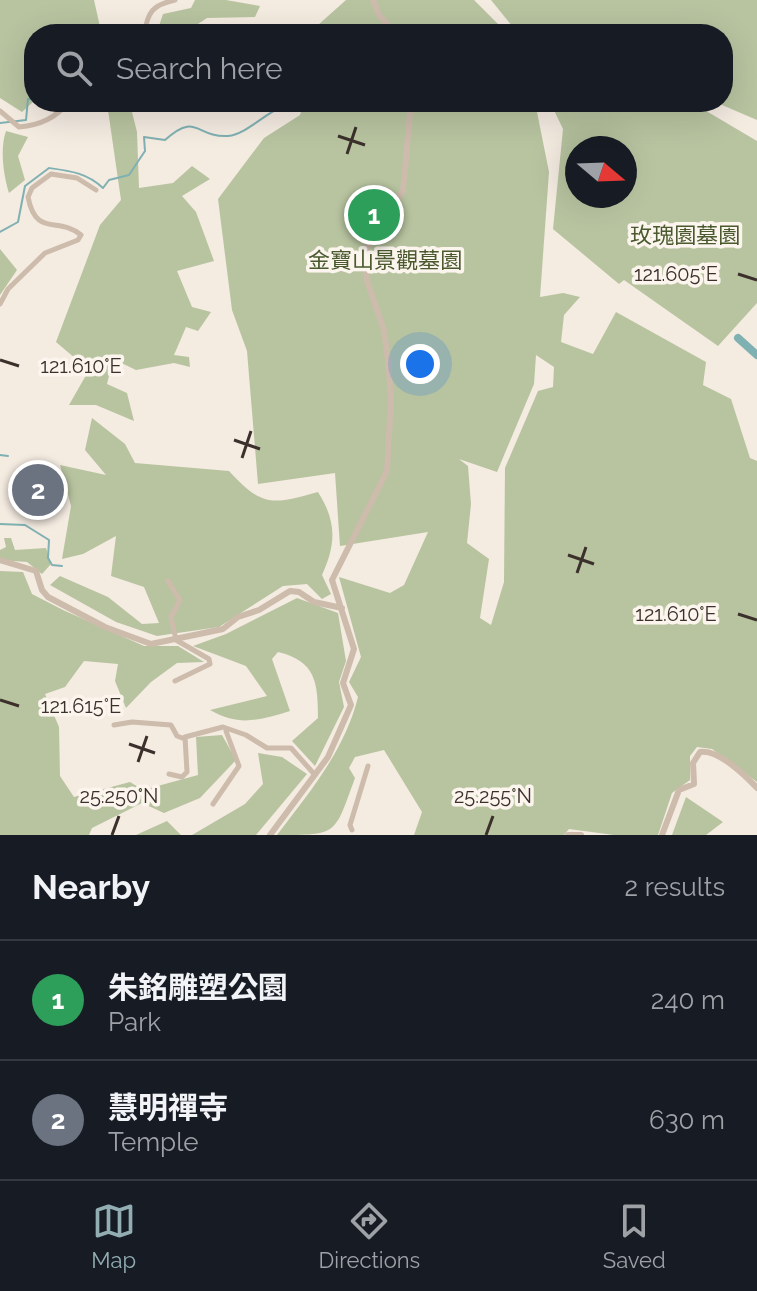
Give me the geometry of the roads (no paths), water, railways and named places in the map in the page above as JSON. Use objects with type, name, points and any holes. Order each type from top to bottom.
[{"type":"street","points":[[146,24],[149,12],[156,4],[175,0]]},
{"type":"street","points":[[373,0],[379,15],[387,24]]},
{"type":"street","points":[[0,111],[19,127],[34,126],[60,112]]},
{"type":"street","points":[[270,835],[315,775],[351,705],[343,683],[354,649],[332,585],[335,572],[382,486],[387,471],[391,399],[388,361],[384,330],[367,281],[365,256],[370,239],[403,191],[410,112]]},
{"type":"street","points":[[0,304],[8,289],[45,253],[78,240],[81,235],[40,223],[33,216],[28,197],[32,188],[51,174],[77,178],[96,190]]},
{"type":"street","points":[[0,560],[36,571],[48,597],[105,627],[151,644],[223,629],[238,617],[259,610],[290,591],[299,592],[314,602],[342,608]]},
{"type":"street","points":[[168,581],[180,600],[171,617],[176,640],[209,659],[210,664],[175,681]]},
{"type":"street","points":[[114,725],[132,722],[171,725],[177,736],[185,739]]},
{"type":"street","points":[[169,774],[182,777],[187,772],[185,739],[188,735],[223,727],[246,735],[267,748],[291,748],[315,775]]},
{"type":"street","points":[[213,804],[239,766],[226,730]]},
{"type":"street","points":[[662,835],[679,790],[694,784],[693,763],[700,752],[705,750],[720,758],[757,788]]},
{"type":"street","points":[[352,830],[350,825],[368,766]]},
{"type":"street","points":[[568,835],[581,835]]},
{"type":"waterway","points":[[0,123],[26,120],[27,112]]},
{"type":"waterway","points":[[0,232],[18,222],[25,186],[49,168],[85,176],[103,188],[109,180],[129,175],[145,151],[144,137],[165,140],[184,127],[228,136],[272,112]]},
{"type":"waterway","points":[[738,338],[757,355]]},
{"type":"waterway","points":[[0,455],[8,456]]},
{"type":"waterway","points":[[0,524],[25,525],[49,540],[48,558],[52,565],[62,566]]},
{"type":"place","name":"朱銘雕塑公園","points":[[374,215]]},
{"type":"place","name":"慧明禪寺","points":[[38,490]]},
{"type":"park label","name":"玫瑰園墓園","points":[[685,235]]},
{"type":"park label","name":"金寶山景觀墓園","points":[[385,260]]}]
